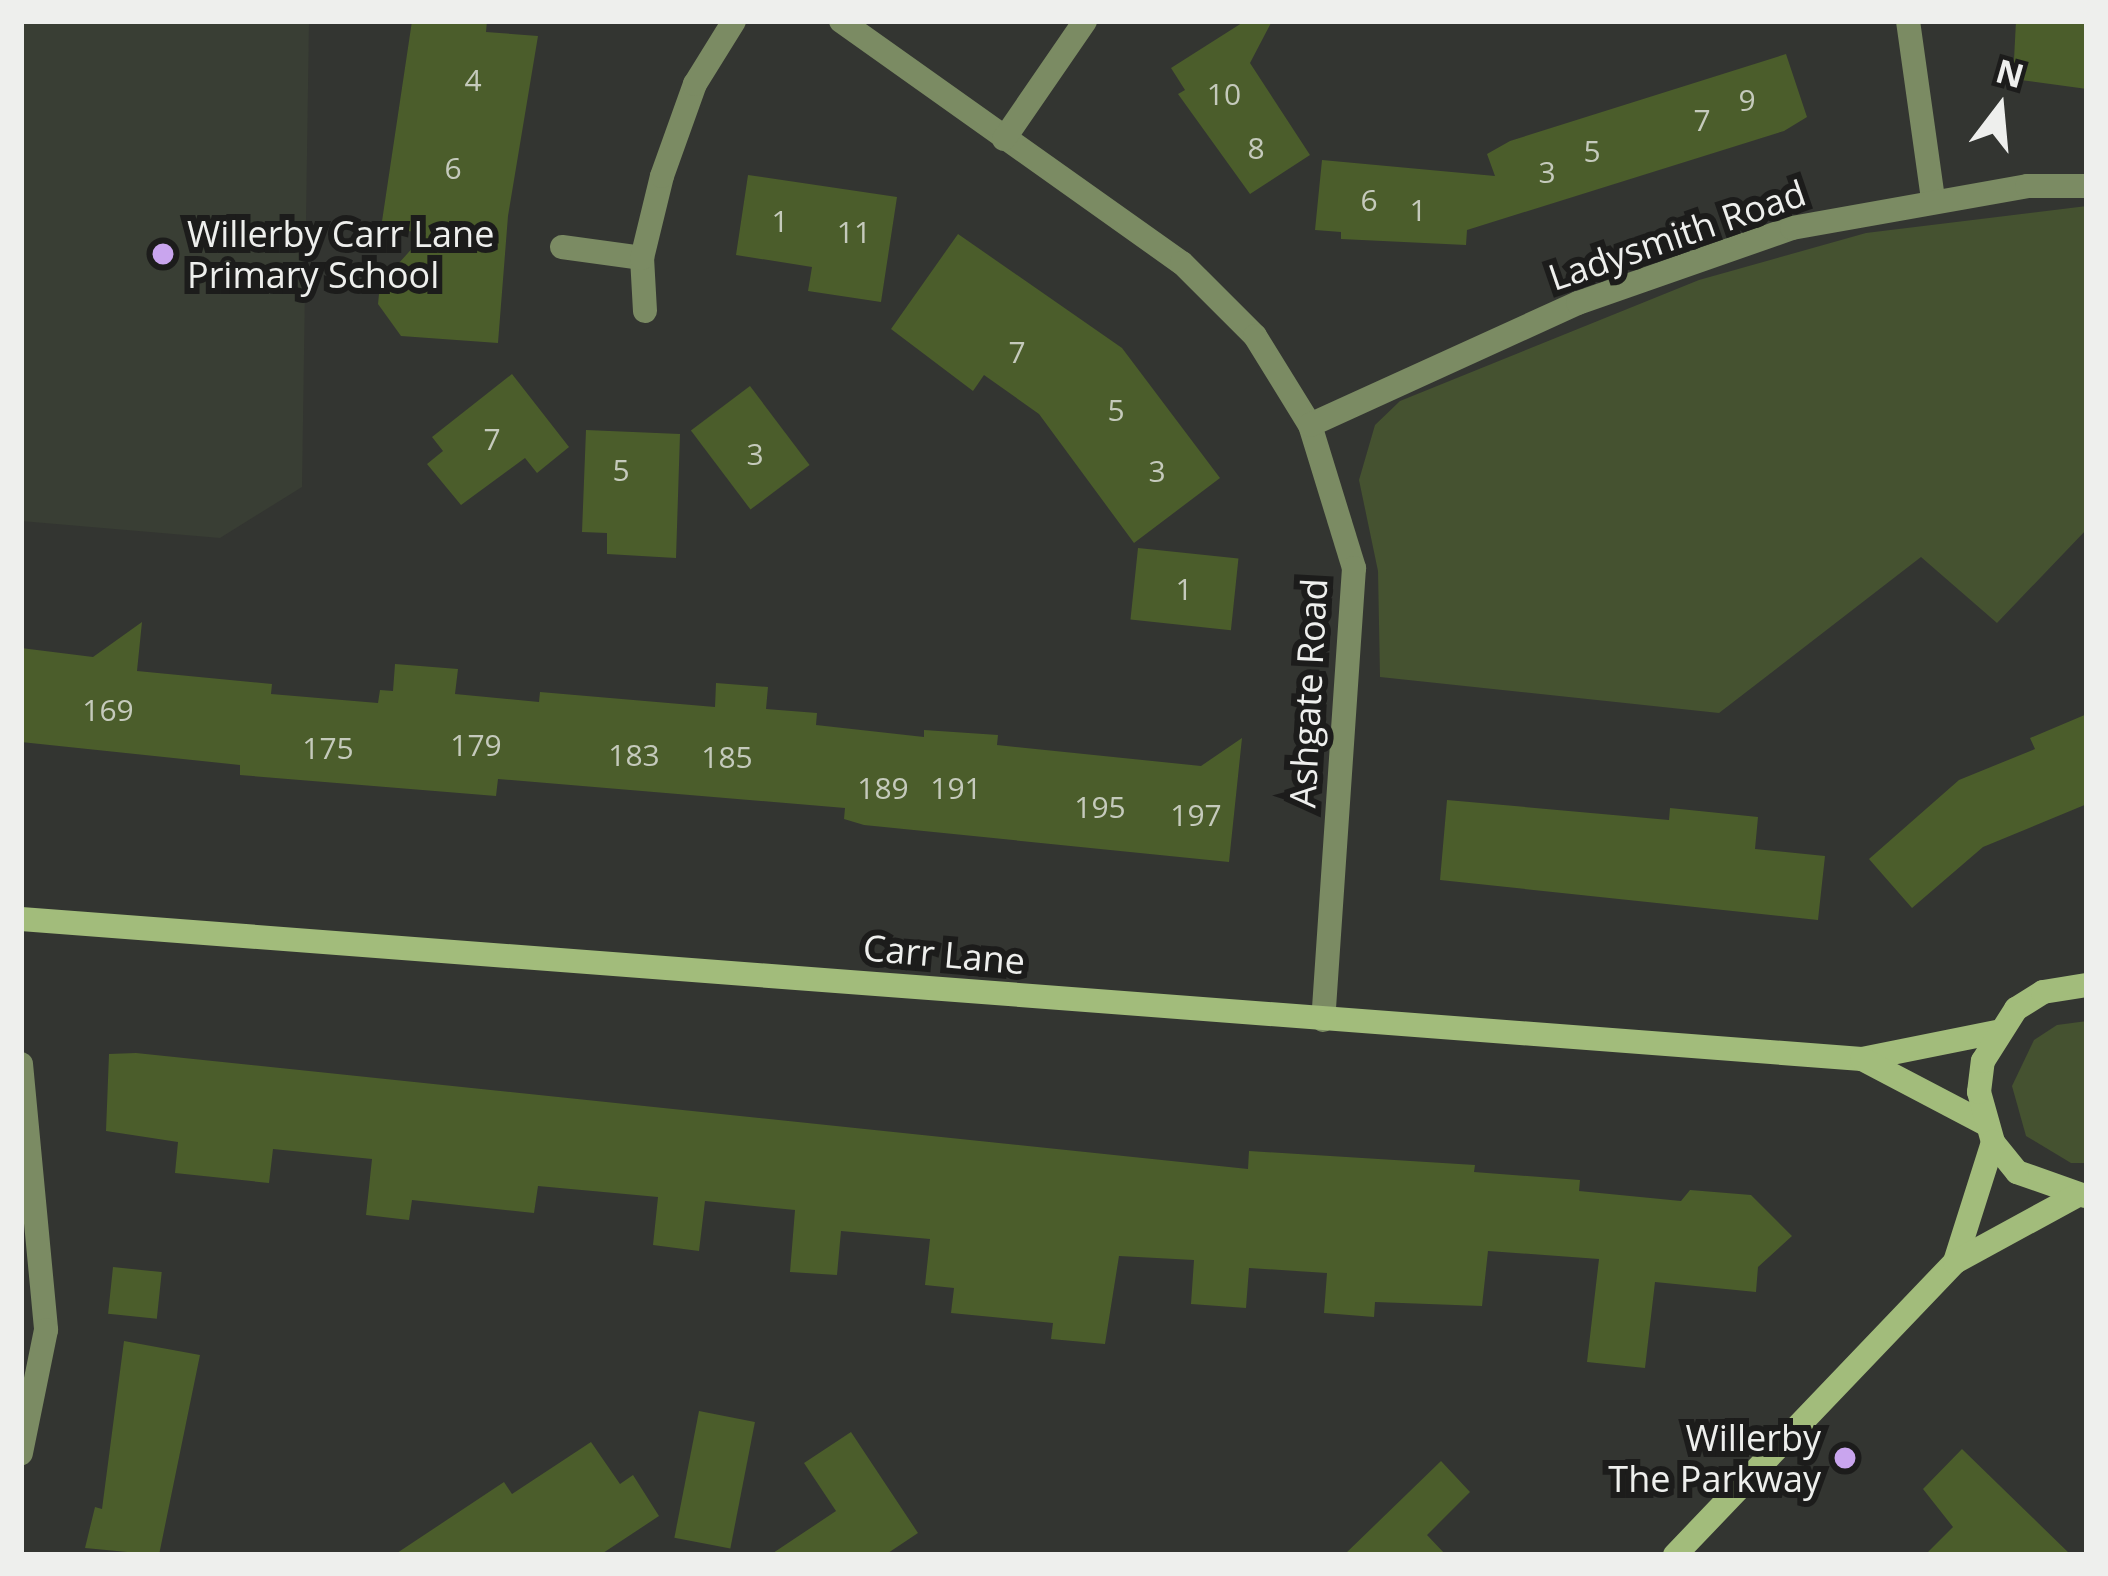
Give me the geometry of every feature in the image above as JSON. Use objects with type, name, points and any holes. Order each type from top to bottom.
[{"type":"street","points":[[645,311],[642,258],[695,84],[734,21]]},
{"type":"street","name":"Ashgate Road","points":[[841,21],[1182,263],[1255,336],[1310,425],[1354,568],[1323,1020]]},
{"type":"street","points":[[1004,139],[1085,21]]},
{"type":"street","points":[[1908,21],[1933,200]]},
{"type":"street","name":"Ladysmith Road","points":[[1310,425],[1577,303],[1792,228],[1933,200],[2087,186]]},
{"type":"street","points":[[562,247],[642,258]]},
{"type":"street","name":"Carr Lane","points":[[21,919],[1862,1059],[1996,1032],[2043,992],[2087,985]]},
{"type":"street","points":[[1955,1262],[1988,1133],[1978,1092],[1996,1032]]},
{"type":"street","name":"Carr Lane","points":[[1862,1059],[1988,1133],[2017,1172],[2082,1196]]},
{"type":"street","points":[[21,1064],[46,1330],[21,1453]]},
{"type":"street","points":[[1675,1555],[1955,1262],[2082,1196]]},
{"type":"shaded area","name":"Willerby Carr Lane Primary School","points":[[21,21],[309,21],[302,487],[220,538],[21,521]]},
{"type":"green space","points":[[2087,206],[2087,529],[1997,623],[1921,557],[1719,713],[1380,677],[1378,571],[1359,480],[1375,425],[1400,401],[1699,280],[1866,233]]},
{"type":"green space","points":[[2087,1021],[2087,1163],[2071,1163],[2026,1136],[2012,1086],[2034,1040],[2057,1025]]},
{"type":"building","points":[[412,21],[487,21],[486,32],[538,36],[508,216],[498,343],[401,336],[378,304],[380,284],[426,233],[381,228]]},
{"type":"building","points":[[1245,21],[1272,21],[1250,63],[1310,155],[1250,194],[1178,94],[1185,90],[1171,68]]},
{"type":"building","points":[[2016,21],[2087,21],[2087,89],[2013,79]]},
{"type":"building","points":[[1786,54],[1807,117],[1784,131],[1467,230],[1466,245],[1341,239],[1341,232],[1315,230],[1322,160],[1495,176],[1487,154],[1510,141]]},
{"type":"building","points":[[748,175],[897,197],[881,302],[808,291],[812,267],[736,255]]},
{"type":"building","points":[[958,234],[1122,348],[1220,478],[1134,543],[1039,414],[984,375],[973,391],[891,329]]},
{"type":"building","points":[[512,374],[569,447],[537,473],[525,458],[461,505],[427,464],[443,451],[432,437]]},
{"type":"building","points":[[750,386],[810,465],[750,510],[691,431]]},
{"type":"building","points":[[586,430],[680,434],[676,558],[607,554],[607,533],[582,532]]},
{"type":"building","points":[[1138,548],[1238,559],[1231,630],[1130,620]]},
{"type":"building","points":[[142,622],[137,671],[272,684],[271,694],[378,703],[380,690],[393,691],[395,664],[458,669],[455,694],[539,702],[540,692],[715,707],[716,683],[768,687],[766,709],[817,713],[816,725],[924,737],[924,730],[998,735],[997,745],[1201,766],[1242,738],[1229,862],[864,825],[844,819],[845,808],[498,779],[496,796],[240,775],[240,765],[21,742],[21,648],[93,657]]},
{"type":"building","points":[[2087,714],[2087,804],[1983,847],[1912,908],[1869,859],[1959,780],[2035,749],[2030,738]]},
{"type":"building","points":[[1447,800],[1669,820],[1670,808],[1758,817],[1755,849],[1825,856],[1818,920],[1440,880]]},
{"type":"building","points":[[136,1053],[1248,1169],[1249,1151],[1475,1165],[1474,1172],[1580,1180],[1579,1191],[1681,1201],[1690,1190],[1751,1195],[1792,1236],[1758,1267],[1756,1292],[1655,1282],[1645,1368],[1587,1362],[1599,1259],[1488,1251],[1482,1306],[1375,1302],[1374,1317],[1324,1313],[1327,1273],[1249,1268],[1246,1308],[1191,1304],[1194,1260],[1119,1256],[1105,1344],[1051,1339],[1053,1323],[951,1313],[954,1288],[925,1285],[930,1239],[841,1231],[837,1275],[790,1272],[795,1210],[705,1201],[699,1251],[653,1245],[658,1197],[538,1186],[534,1213],[412,1200],[409,1220],[366,1215],[372,1159],[273,1149],[269,1183],[175,1173],[178,1142],[106,1131],[109,1054]]},
{"type":"building","points":[[113,1267],[162,1272],[157,1319],[108,1314]]},
{"type":"building","points":[[124,1341],[200,1355],[159,1555],[85,1548],[95,1507],[102,1509]]},
{"type":"building","points":[[699,1411],[755,1422],[730,1549],[674,1538]]},
{"type":"building","points":[[851,1432],[918,1533],[885,1555],[770,1555],[836,1511],[804,1463]]},
{"type":"building","points":[[591,1442],[620,1484],[633,1475],[659,1516],[600,1555],[394,1555],[504,1482],[512,1494]]},
{"type":"building","points":[[1962,1449],[2071,1555],[1925,1555],[1953,1527],[1923,1489]]},
{"type":"building","points":[[1441,1461],[1470,1492],[1427,1535],[1446,1555],[1344,1555]]},
{"type":"place","name":"Willerby Carr Lane Primary School","points":[[163,254]]},
{"type":"place","name":"Willerby The Parkway","points":[[1845,1458]]}]
